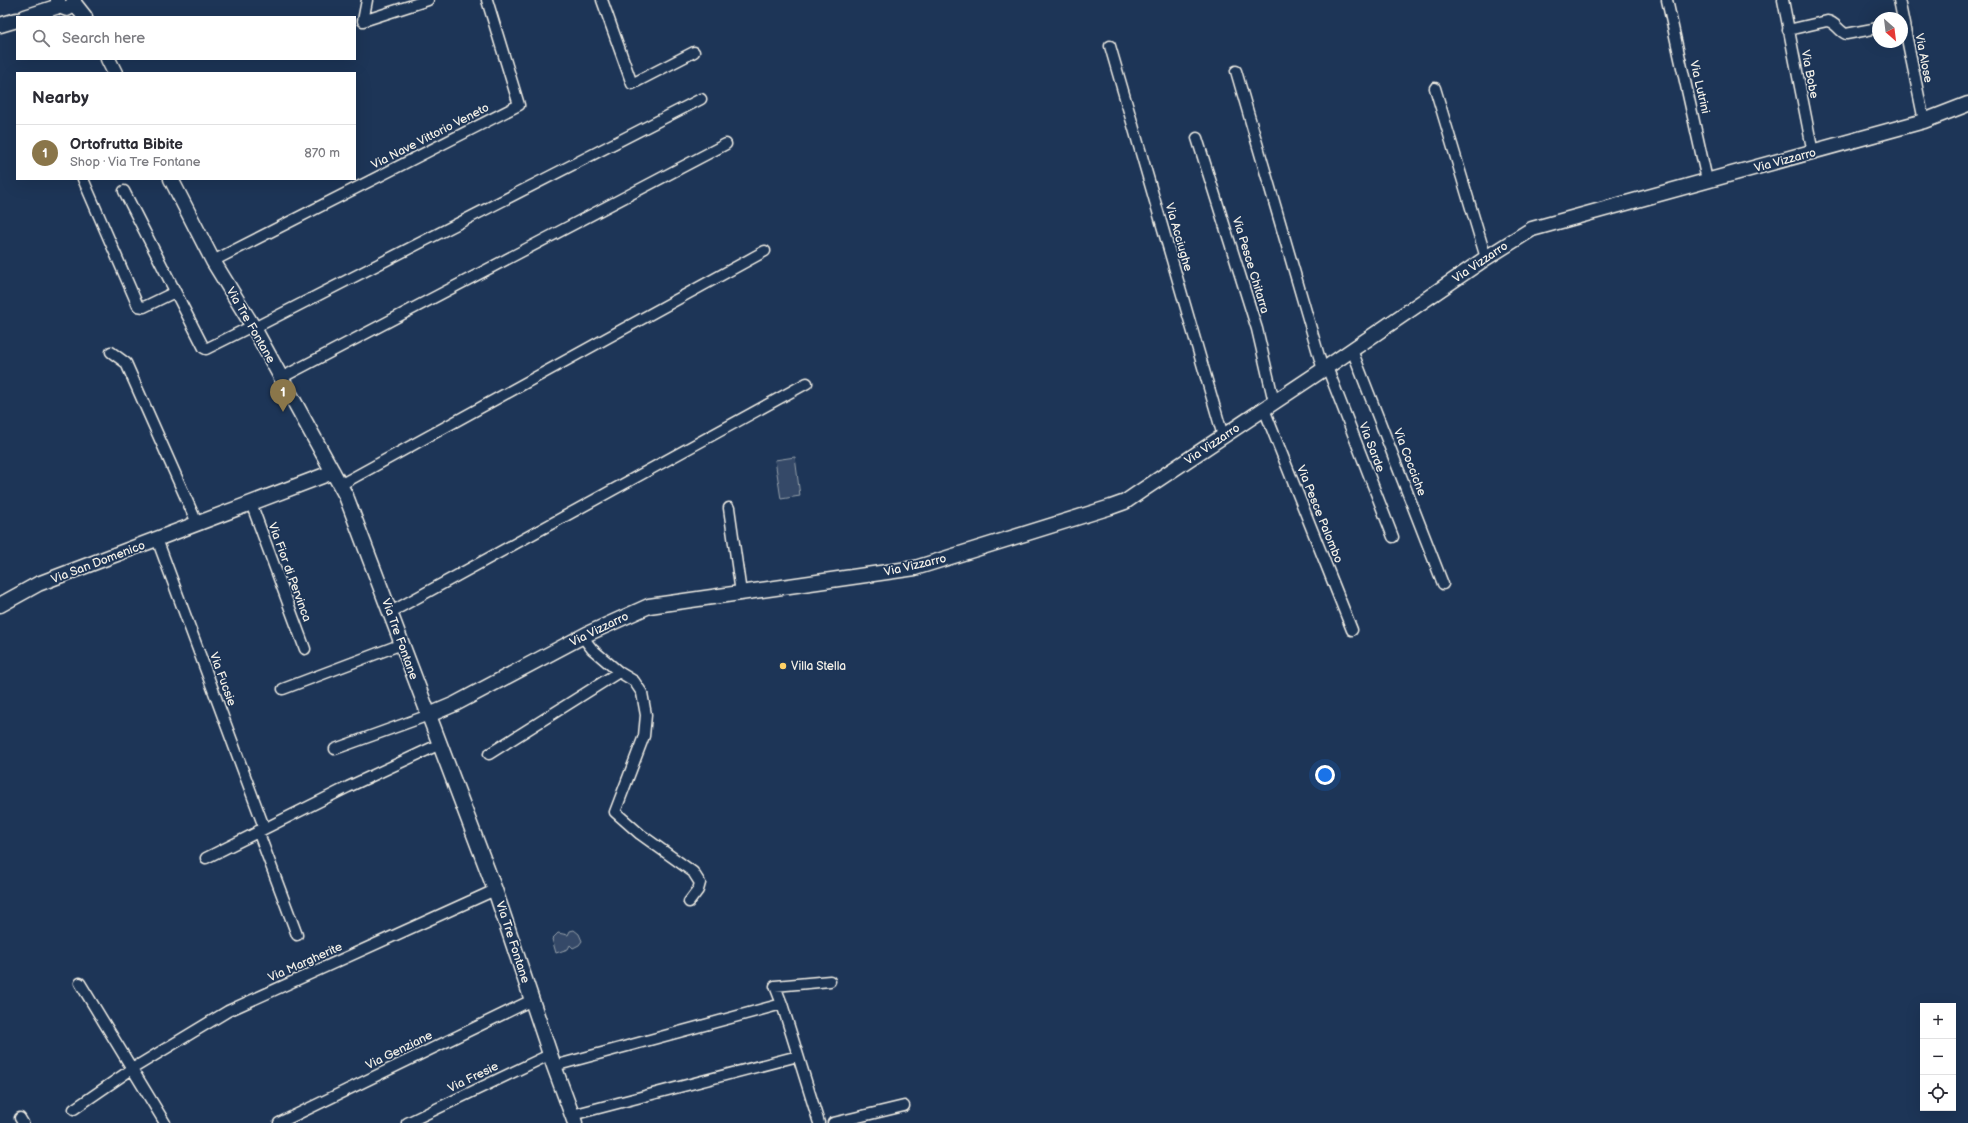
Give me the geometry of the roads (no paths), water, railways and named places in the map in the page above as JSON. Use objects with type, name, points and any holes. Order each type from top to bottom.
[{"type":"street","points":[[367,0],[363,21],[404,5],[428,0]]},
{"type":"street","name":"Via Nave Vittorio Veneto","points":[[213,261],[519,106],[487,0]]},
{"type":"street","points":[[602,0],[632,84],[694,52]]},
{"type":"street","name":"Via Lutrini","points":[[1667,0],[1707,180]]},
{"type":"street","name":"Via Bobe","points":[[1783,0],[1813,153]]},
{"type":"street","name":"Via Alose","points":[[1899,0],[1924,121]]},
{"type":"street","points":[[27,16],[58,3],[67,9],[74,1],[84,16]]},
{"type":"street","points":[[0,25],[16,20]]},
{"type":"street","points":[[1788,30],[1827,21],[1833,22],[1842,32],[1846,34],[1872,29]]},
{"type":"street","name":"Via Acciughe","points":[[1110,46],[1223,436]]},
{"type":"street","points":[[108,60],[114,72]]},
{"type":"street","name":"Via Sarde","points":[[1236,71],[1325,368],[1393,537]]},
{"type":"street","points":[[1435,88],[1486,258]]},
{"type":"street","points":[[124,192],[204,348],[206,349],[253,327],[701,100]]},
{"type":"street","name":"Via Vizzarro","points":[[428,715],[455,704],[582,636],[630,613],[656,604],[915,568],[1125,502],[1486,258],[1532,229],[1707,180],[1813,153],[1924,121],[1968,104]]},
{"type":"street","name":"Via Pesce Chitarra","points":[[1197,138],[1257,329],[1269,405]]},
{"type":"street","points":[[281,378],[726,144]]},
{"type":"street","points":[[83,180],[138,306],[144,307],[175,292]]},
{"type":"street","name":"Via Tre Fontane","points":[[171,180],[213,261],[253,327],[340,485],[391,612],[428,715],[495,890],[573,1119]]},
{"type":"street","points":[[340,485],[765,251]]},
{"type":"street","name":"Via Cocciche","points":[[1352,350],[1443,584]]},
{"type":"street","points":[[111,352],[126,363],[198,524]]},
{"type":"street","points":[[391,612],[807,383]]},
{"type":"street","name":"Via Pesce Palombo","points":[[1269,405],[1352,630]]},
{"type":"street","name":"Via San Domenico","points":[[0,605],[38,584],[333,472]]},
{"type":"street","name":"Via Fior di Pervinca","points":[[251,503],[305,649]]},
{"type":"street","points":[[729,508],[741,593]]},
{"type":"street","name":"Via Fucsie","points":[[157,539],[261,829],[297,935]]},
{"type":"street","points":[[582,636],[592,649],[619,672],[631,678],[640,687],[646,715],[644,736],[615,812],[640,834],[694,872],[700,883],[698,890],[689,902]]},
{"type":"street","points":[[283,689],[402,644]]},
{"type":"street","points":[[489,754],[619,672]]},
{"type":"street","points":[[335,749],[428,715]]},
{"type":"street","points":[[206,858],[261,829],[440,744]]},
{"type":"street","name":"Via Margherite","points":[[74,1109],[132,1069],[228,1011],[495,890]]},
{"type":"street","points":[[819,1123],[775,986],[830,981]]},
{"type":"street","points":[[80,983],[165,1123]]},
{"type":"street","name":"Via Genziane","points":[[278,1123],[532,1000]]},
{"type":"street","name":"Via Fresie","points":[[407,1123],[552,1060],[782,1004]]},
{"type":"street","points":[[573,1119],[798,1056]]},
{"type":"street","points":[[833,1123],[904,1106]]},
{"type":"place","name":"Ortofrutta Bibite","points":[[283,412]]},
{"type":"place","name":"Villa Stella","points":[[783,666]]}]
